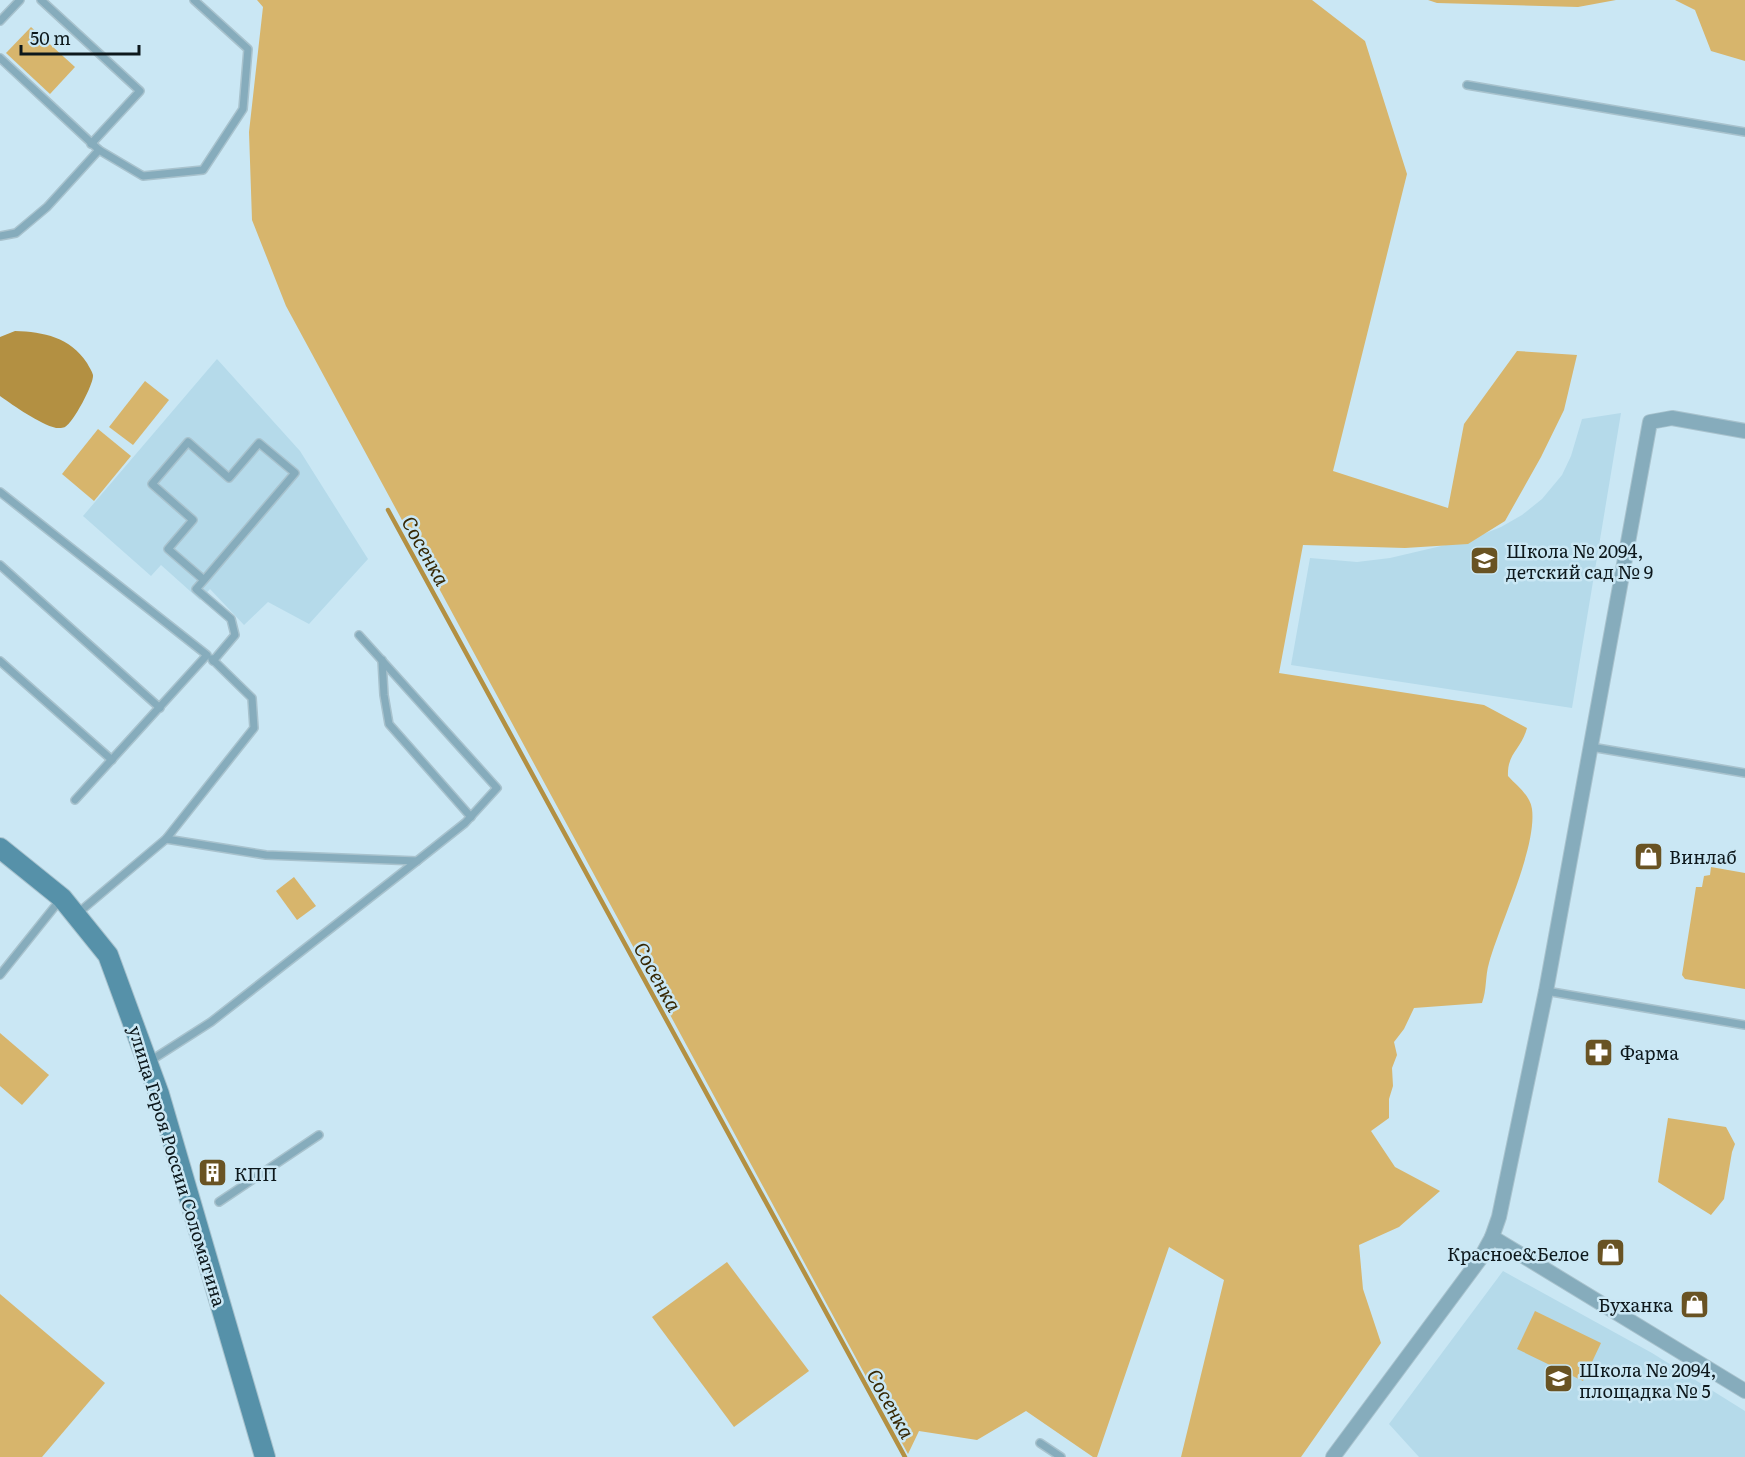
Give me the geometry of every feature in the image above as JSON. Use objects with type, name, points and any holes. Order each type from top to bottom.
[{"type":"street","points":[[1333,1457],[1480,1259],[1492,1237],[1499,1217],[1546,991],[1650,422],[1672,418],[1745,431]]},
{"type":"street","name":"улица Героя России Соломатина","points":[[0,848],[62,898],[108,955],[159,1094],[265,1457]]},
{"type":"street","points":[[1492,1237],[1745,1390]]},
{"type":"lane","points":[[0,21],[20,0]]},
{"type":"lane","points":[[41,0],[140,91],[92,144]]},
{"type":"lane","points":[[0,58],[99,150],[143,176],[203,170],[243,109],[248,49],[194,0]]},
{"type":"lane","points":[[1467,84],[1745,132]]},
{"type":"lane","points":[[0,236],[16,233],[47,207],[99,150]]},
{"type":"lane","points":[[75,800],[160,708],[235,635],[231,619],[196,589],[204,580],[295,473],[259,443],[229,478],[188,442],[152,484],[193,520],[168,549],[204,580]]},
{"type":"lane","points":[[0,492],[210,658],[252,698],[254,728],[166,839],[76,915]]},
{"type":"lane","points":[[0,565],[160,708]]},
{"type":"lane","points":[[147,1063],[211,1022],[417,861],[471,817],[497,788],[359,635]]},
{"type":"lane","points":[[382,660],[384,695],[389,724],[471,817]]},
{"type":"lane","points":[[0,661],[112,760]]},
{"type":"lane","points":[[1590,747],[1745,773]]},
{"type":"lane","points":[[166,839],[266,855],[417,861]]},
{"type":"lane","points":[[0,975],[62,898]]},
{"type":"lane","points":[[1546,991],[1745,1025]]},
{"type":"lane","points":[[219,1202],[319,1135]]},
{"type":"lane","points":[[1040,1443],[1061,1457]]},
{"type":"shaded area","points":[[257,0],[1312,0],[1365,41],[1407,174],[1333,471],[1448,508],[1464,424],[1517,351],[1577,355],[1564,410],[1505,521],[1468,544],[1405,548],[1303,545],[1279,673],[1484,705],[1527,728],[1510,762],[1508,776],[1529,799],[1532,809],[1532,825],[1517,886],[1489,963],[1482,1003],[1414,1008],[1404,1029],[1394,1042],[1397,1055],[1392,1068],[1393,1086],[1389,1099],[1389,1118],[1371,1131],[1395,1167],[1440,1191],[1399,1227],[1359,1245],[1363,1289],[1381,1343],[1301,1457],[1181,1457],[1224,1280],[1169,1247],[1097,1457],[1093,1457],[1026,1411],[977,1440],[919,1431],[908,1454],[286,306],[252,220],[249,132],[263,7]]},
{"type":"shaded area","points":[[1428,0],[1616,0],[1578,7],[1437,3]]},
{"type":"shaded area","points":[[1675,0],[1745,0],[1745,61],[1711,51],[1695,10]]},
{"type":"shaded area","points":[[31,27],[75,67],[50,94],[6,53]]},
{"type":"shaded area","points":[[15,331],[46,335],[64,342],[80,354],[91,370],[93,375],[87,394],[69,424],[64,427],[56,428],[42,423],[0,396],[0,337]]},
{"type":"shaded area","points":[[217,359],[300,451],[368,559],[309,624],[268,602],[244,625],[210,589],[200,600],[161,565],[151,576],[83,516]]},
{"type":"shaded area","points":[[145,381],[169,400],[133,445],[109,427]]},
{"type":"shaded area","name":"Школа № 2094, детский сад № 9","points":[[1621,413],[1572,708],[1291,665],[1310,558],[1357,562],[1390,558],[1471,539],[1501,527],[1522,515],[1542,499],[1562,475],[1571,456],[1582,419]]},
{"type":"shaded area","points":[[98,429],[131,456],[94,501],[62,474]]},
{"type":"shaded area","points":[[1711,867],[1745,873],[1745,989],[1685,979],[1682,975],[1696,887],[1702,887],[1704,876],[1710,875]]},
{"type":"shaded area","points":[[294,877],[316,906],[297,920],[276,891]]},
{"type":"shaded area","points":[[0,1033],[49,1075],[22,1105],[0,1086]]},
{"type":"shaded area","points":[[1668,1118],[1726,1127],[1735,1144],[1724,1199],[1711,1215],[1658,1182]]},
{"type":"shaded area","points":[[727,1262],[809,1371],[734,1427],[652,1317]]},
{"type":"shaded area","name":"Школа № 2094, площадка № 5","points":[[1503,1271],[1652,1353],[1745,1411],[1745,1457],[1419,1457],[1389,1424]]},
{"type":"shaded area","points":[[0,1294],[105,1383],[42,1457],[0,1457]]},
{"type":"shaded area","points":[[1535,1311],[1601,1343],[1583,1381],[1517,1349]]},
{"type":"waterway","name":"Сосенка","points":[[388,510],[905,1457]]},
{"type":"place","name":"Школа № 2094, детский сад № 9","points":[[1485,560]]},
{"type":"place","name":"Винлаб","points":[[1648,856]]},
{"type":"place","name":"Фарма","points":[[1599,1052]]},
{"type":"place","name":"КПП","points":[[213,1173]]},
{"type":"place","name":"Красное&Белое","points":[[1610,1253]]},
{"type":"place","name":"Буханка","points":[[1694,1304]]},
{"type":"place","name":"Школа № 2094, площадка № 5","points":[[1558,1379]]}]
